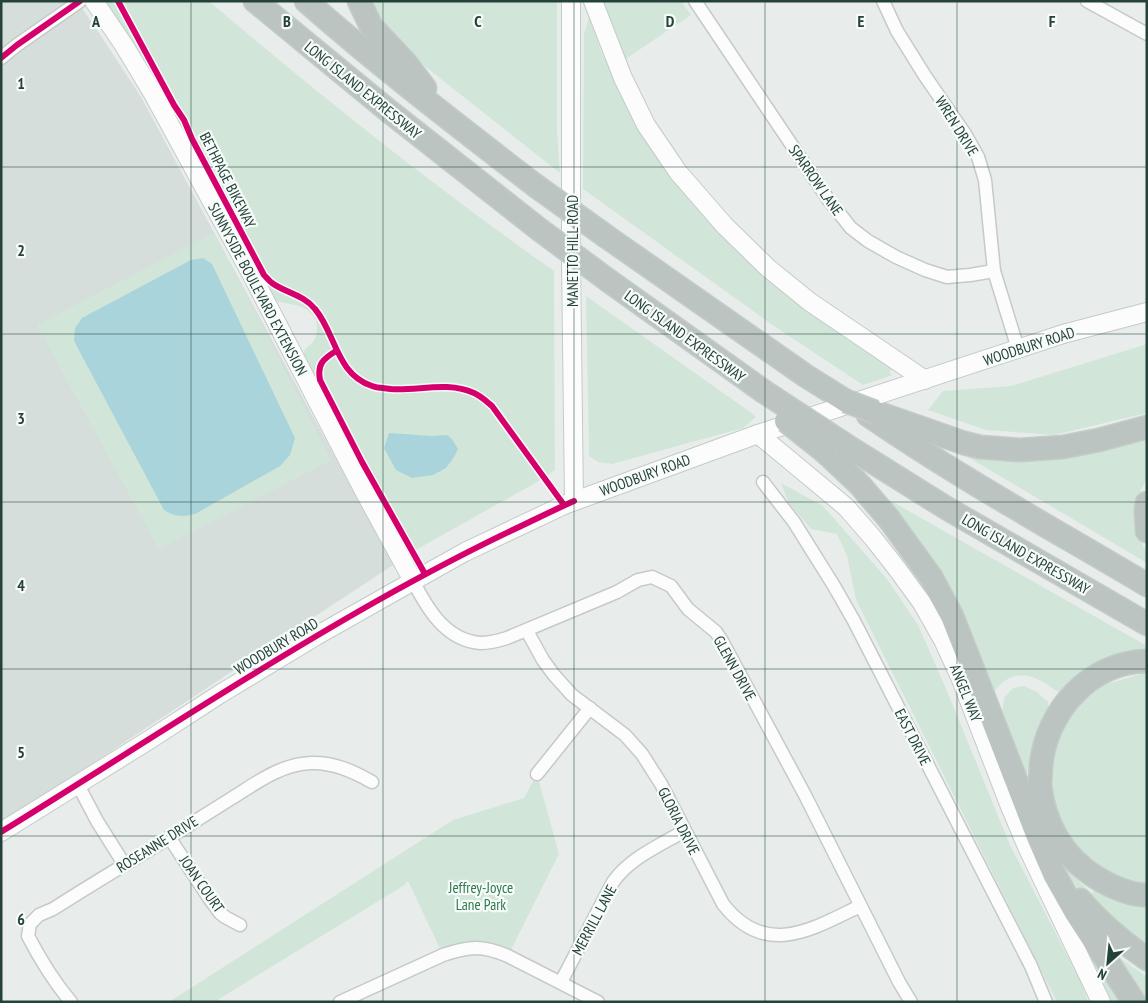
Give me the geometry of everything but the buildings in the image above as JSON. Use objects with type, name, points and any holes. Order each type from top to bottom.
[{"type":"highway","name":"LONG ISLAND EXPRESSWAY","points":[[255,1],[397,118],[540,230],[834,448],[948,509],[1147,624]]},
{"type":"highway","name":"LONG ISLAND EXPRESSWAY","points":[[306,1],[447,117],[536,186],[806,376],[967,478],[1147,584]]},
{"type":"highway","points":[[359,1],[371,26],[405,62],[447,117]]},
{"type":"highway","points":[[846,402],[964,443],[1020,450],[1072,445],[1098,440],[1147,426]]},
{"type":"highway","points":[[834,448],[931,577],[952,616],[1054,874],[1076,913],[1134,1002]]},
{"type":"highway","points":[[1147,503],[1147,531]]},
{"type":"highway","points":[[1147,660],[1108,668],[1084,684],[1067,702],[1053,723],[1043,752],[1040,783],[1046,815],[1061,845],[1085,871],[1112,887],[1147,895]]},
{"type":"highway","points":[[1038,837],[1060,875],[1090,912],[1124,943],[1147,959]]},
{"type":"main road","name":"SUNNYSIDE BOULEVARD EXTENSION","points":[[94,1],[152,92],[253,277],[413,581]]},
{"type":"main road","name":"MANETTO HILL ROAD","points":[[571,1],[571,260],[574,501]]},
{"type":"main road","points":[[592,1],[622,78],[646,125],[678,172],[725,226],[768,268],[810,302],[925,380]]},
{"type":"main road","name":"WOODBURY ROAD","points":[[1,832],[252,674],[316,636],[466,552],[574,501],[758,434],[1063,334],[1147,312]]},
{"type":"main road","name":"ANGEL WAY","points":[[758,434],[846,507],[883,550],[922,603],[943,640],[960,676],[1028,849],[1101,1002]]},
{"type":"street","points":[[1,58],[80,1]]},
{"type":"street","name":"SPARROW LANE","points":[[695,1],[828,199],[851,228],[868,242],[896,257],[925,270],[947,277],[994,271]]},
{"type":"street","name":"WREN DRIVE","points":[[883,1],[897,31],[924,76],[965,134],[978,157],[985,180],[994,271],[1018,349]]},
{"type":"street","points":[[1087,1],[1147,34]]},
{"type":"street","name":"EAST DRIVE","points":[[763,482],[794,522],[854,621],[1031,966],[1046,1002]]},
{"type":"street","name":"GLENN DRIVE","points":[[413,581],[436,618],[450,632],[466,640],[479,643],[494,642],[507,638],[617,592],[638,580],[652,577],[671,586],[688,609],[716,632],[722,641],[806,798],[899,982],[911,1002]]},
{"type":"street","name":"GLORIA DRIVE","points":[[527,630],[543,660],[572,695],[625,736],[642,754],[660,784],[723,904],[740,922],[754,930],[771,935],[791,935],[814,929],[860,906]]},
{"type":"street","points":[[537,774],[590,708]]},
{"type":"street","name":"ROSEANNE DRIVE","points":[[71,1002],[38,956],[28,936],[30,924],[39,915],[265,777],[284,768],[311,763],[334,764],[372,782]]},
{"type":"street","points":[[78,785],[97,822],[124,864]]},
{"type":"street","name":"MERRILL LANE","points":[[561,982],[613,882],[619,874],[633,861],[684,831]]},
{"type":"street","name":"JOAN COURT","points":[[169,837],[220,913],[240,925]]},
{"type":"street","points":[[340,1002],[443,955],[460,949],[471,948],[496,950],[598,1002]]},
{"type":"shaded area","points":[[1,1],[77,1],[141,97],[393,565],[1,824]]},
{"type":"green space","points":[[106,1],[209,1],[378,140],[554,271],[555,470],[414,551],[413,549],[410,553],[407,553],[303,360],[305,349],[312,343],[316,335],[316,321],[308,310],[303,307],[272,299],[155,83]]},
{"type":"green space","points":[[367,1],[557,1],[557,131],[560,173],[408,53],[387,32]]},
{"type":"green space","points":[[601,1],[681,1],[691,15],[624,60]]},
{"type":"green space","points":[[589,17],[602,54],[640,126],[670,173],[711,223],[771,281],[810,313],[893,368],[890,374],[893,375],[863,385],[774,326],[583,189],[584,34]]},
{"type":"green space","points":[[214,233],[331,460],[159,549],[37,325]],"holes":[[[203,258],[290,455],[280,466],[195,514],[179,516],[164,510],[82,318],[191,260]]]},
{"type":"green space","points":[[586,296],[756,417],[743,428],[612,464],[598,462],[589,456]]},
{"type":"green space","points":[[1147,344],[1147,413],[1054,435],[986,430],[928,410],[943,391],[1011,386]]},
{"type":"green space","points":[[1147,432],[1147,478],[1141,490],[1138,525],[1142,543],[1147,554],[1147,563],[956,450]]},
{"type":"green space","points":[[781,483],[823,506],[887,579],[918,625],[1010,845],[1081,982],[1088,1002],[1057,1002],[856,600],[847,556],[837,534],[811,529],[789,503]]},
{"type":"green space","points":[[884,497],[1147,646],[1147,658],[1063,695],[1043,682],[1022,675],[1014,676],[1004,681],[990,697]]},
{"type":"green space","points":[[1147,672],[1147,888],[1098,873],[1058,829],[1046,790],[1053,744],[1074,709],[1104,685]]},
{"type":"green space","points":[[1024,686],[1037,692],[1048,702],[1049,713],[1032,772],[1025,773],[1002,714],[1004,698],[1013,688]]},
{"type":"green space","name":"Jeffrey-Joyce Lane Park","points":[[537,774],[559,854],[508,956],[496,950],[443,955],[408,881],[403,886],[219,999],[219,1002],[169,1002],[453,820],[524,798]]},
{"type":"green space","points":[[1055,851],[1073,876],[1092,893],[1095,889],[1147,904],[1147,954],[1085,899],[1053,854]]},
{"type":"green space","points":[[1070,924],[1121,1002],[1104,1002]]},
{"type":"green space","points":[[1114,954],[1147,977],[1147,1002],[1139,1002]]},
{"type":"water","points":[[203,258],[212,264],[295,438],[290,455],[280,466],[195,514],[179,516],[164,510],[74,341],[75,328],[82,318],[191,260]]},
{"type":"water","points":[[389,433],[432,436],[447,435],[458,449],[446,468],[433,475],[412,478],[396,470],[384,448]]},
{"type":"cycle path","points":[[1,58],[80,1]]},
{"type":"cycle path","name":"BETHPAGE BIKEWAY","points":[[118,1],[184,120],[192,139],[264,275],[272,283],[311,304],[322,319],[344,363],[360,380],[374,387],[391,389],[443,387],[464,389],[483,399],[492,406],[564,505]]},
{"type":"cycle path","points":[[336,351],[322,362],[319,370],[320,380],[362,462],[425,574]]},
{"type":"cycle path","points":[[1,832],[328,629],[429,572],[574,501]]}]
